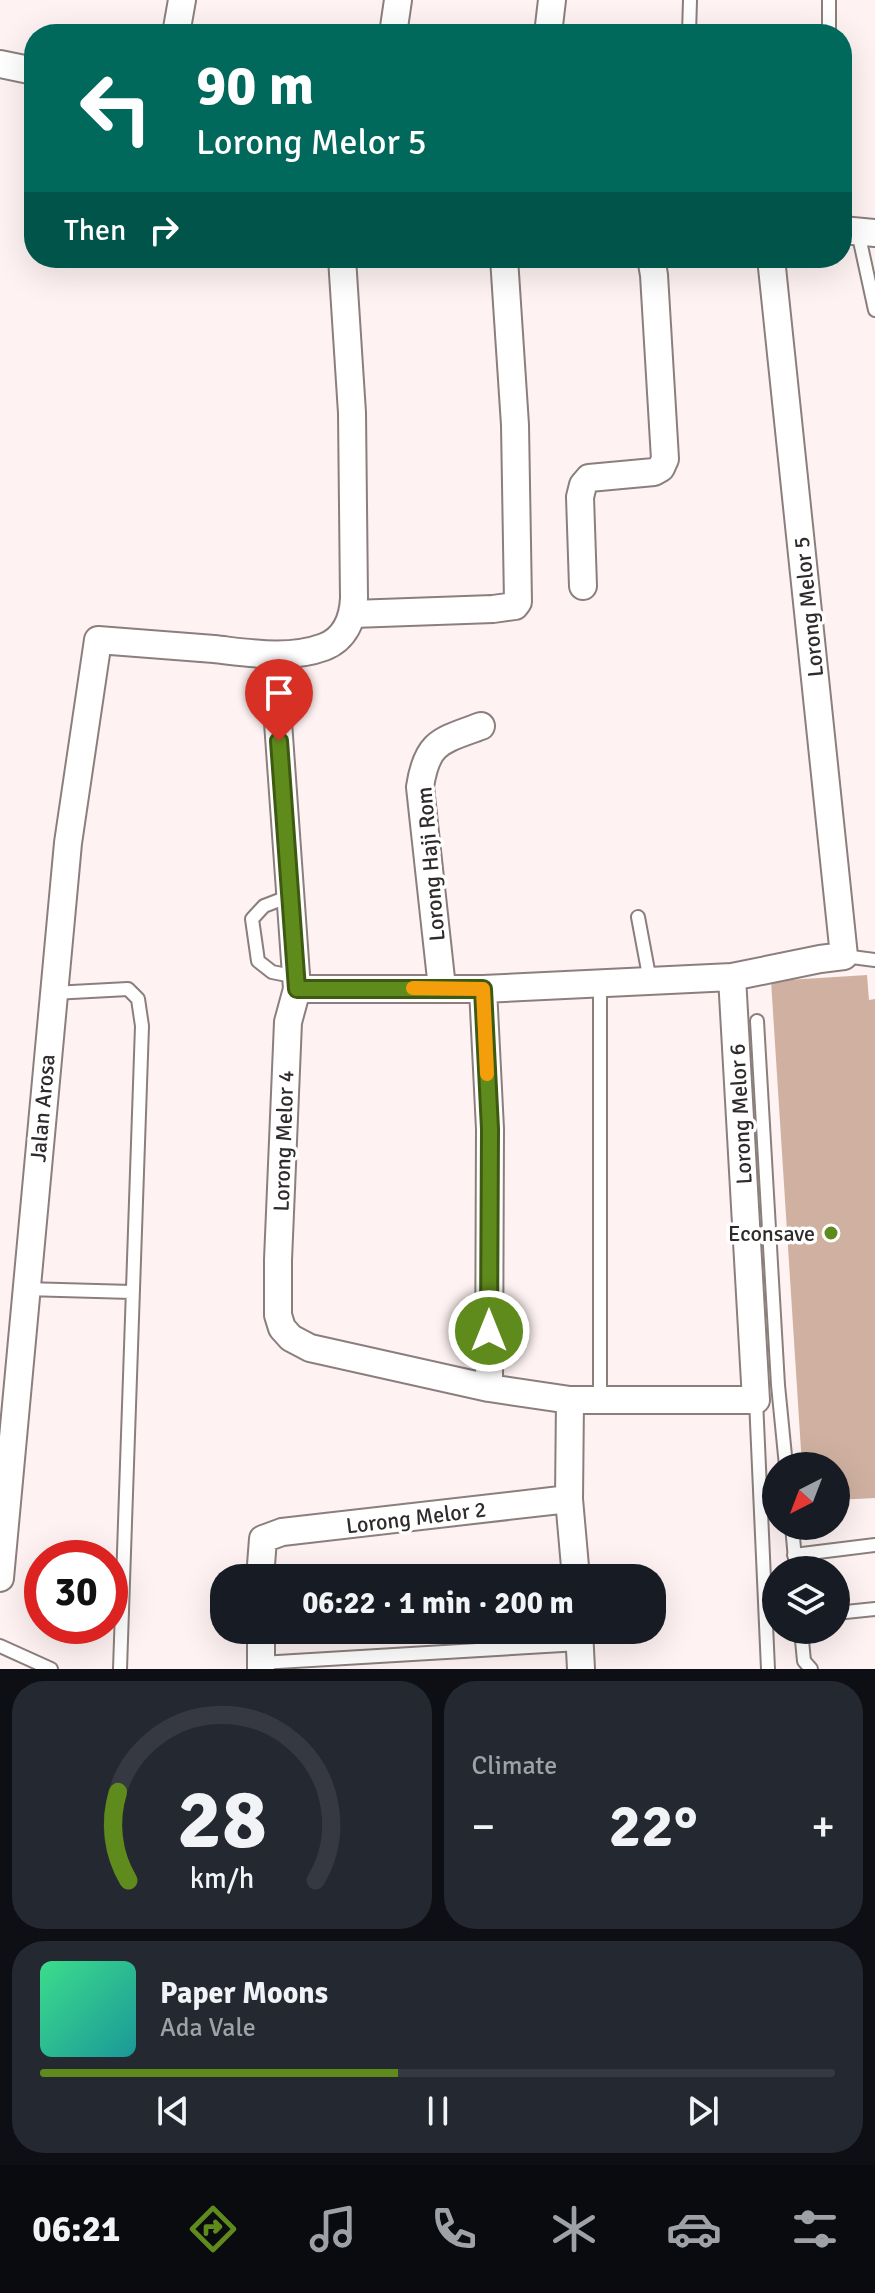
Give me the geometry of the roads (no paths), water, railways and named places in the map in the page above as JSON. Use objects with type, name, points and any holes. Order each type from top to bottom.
[{"type":"street","points":[[178,24],[182,0]]},
{"type":"street","points":[[394,24],[398,0]]},
{"type":"street","points":[[549,24],[552,0]]},
{"type":"street","points":[[0,64],[24,69]]},
{"type":"street","points":[[277,655],[325,647],[339,637],[353,614],[352,413],[343,268]]},
{"type":"street","points":[[353,614],[493,609],[515,606],[518,602],[515,425],[505,268]]},
{"type":"street","points":[[583,586],[580,497],[583,485],[589,478],[654,472],[661,468],[665,459],[653,268]]},
{"type":"street","name":"Lorong Melor 5","points":[[772,268],[844,956]]},
{"type":"street","name":"Jalan Arosa","points":[[0,1578],[68,843],[98,640],[277,655]]},
{"type":"street","name":"Lorong Melor 4","points":[[277,655],[275,680],[297,983],[288,1022],[278,1260],[278,1315],[282,1328],[291,1338],[310,1348],[489,1388],[570,1400]]},
{"type":"street","name":"Lorong Haji Rom","points":[[442,988],[420,787],[424,764],[431,750],[447,739],[481,726]]},
{"type":"street","points":[[297,983],[483,989],[600,984],[732,977],[844,956]]},
{"type":"street","name":"Lorong Melor 6","points":[[732,977],[763,1390]]},
{"type":"street","points":[[483,989],[490,1129],[489,1388]]},
{"type":"street","points":[[575,1564],[569,1499],[570,1400],[763,1390]]},
{"type":"street","name":"Lorong Melor 2","points":[[261,1564],[263,1539],[282,1532],[569,1499]]},
{"type":"street","points":[[261,1644],[261,1666]]},
{"type":"lane","points":[[689,24],[690,0]]},
{"type":"lane","points":[[829,0],[829,24]]},
{"type":"lane","points":[[858,232],[875,310]]},
{"type":"lane","points":[[290,896],[264,906],[252,919],[258,961],[272,972],[297,983]]},
{"type":"lane","points":[[638,917],[650,981]]},
{"type":"lane","points":[[844,956],[875,960]]},
{"type":"lane","points":[[600,984],[600,1399]]},
{"type":"lane","points":[[53,993],[128,989],[138,999],[142,1026],[120,1669]]},
{"type":"lane","points":[[757,1021],[768,1669]]},
{"type":"lane","points":[[25,1289],[132,1292]]},
{"type":"lane","points":[[763,1390],[782,1452]]},
{"type":"lane","points":[[793,1540],[794,1555],[875,1545]]},
{"type":"lane","points":[[850,1612],[875,1609]]},
{"type":"lane","points":[[802,1644],[804,1661],[811,1669]]},
{"type":"lane","points":[[0,1646],[51,1669]]},
{"type":"lane","points":[[261,1666],[580,1648]]},
{"type":"place","name":"Econsave","points":[[831,1233]]}]
